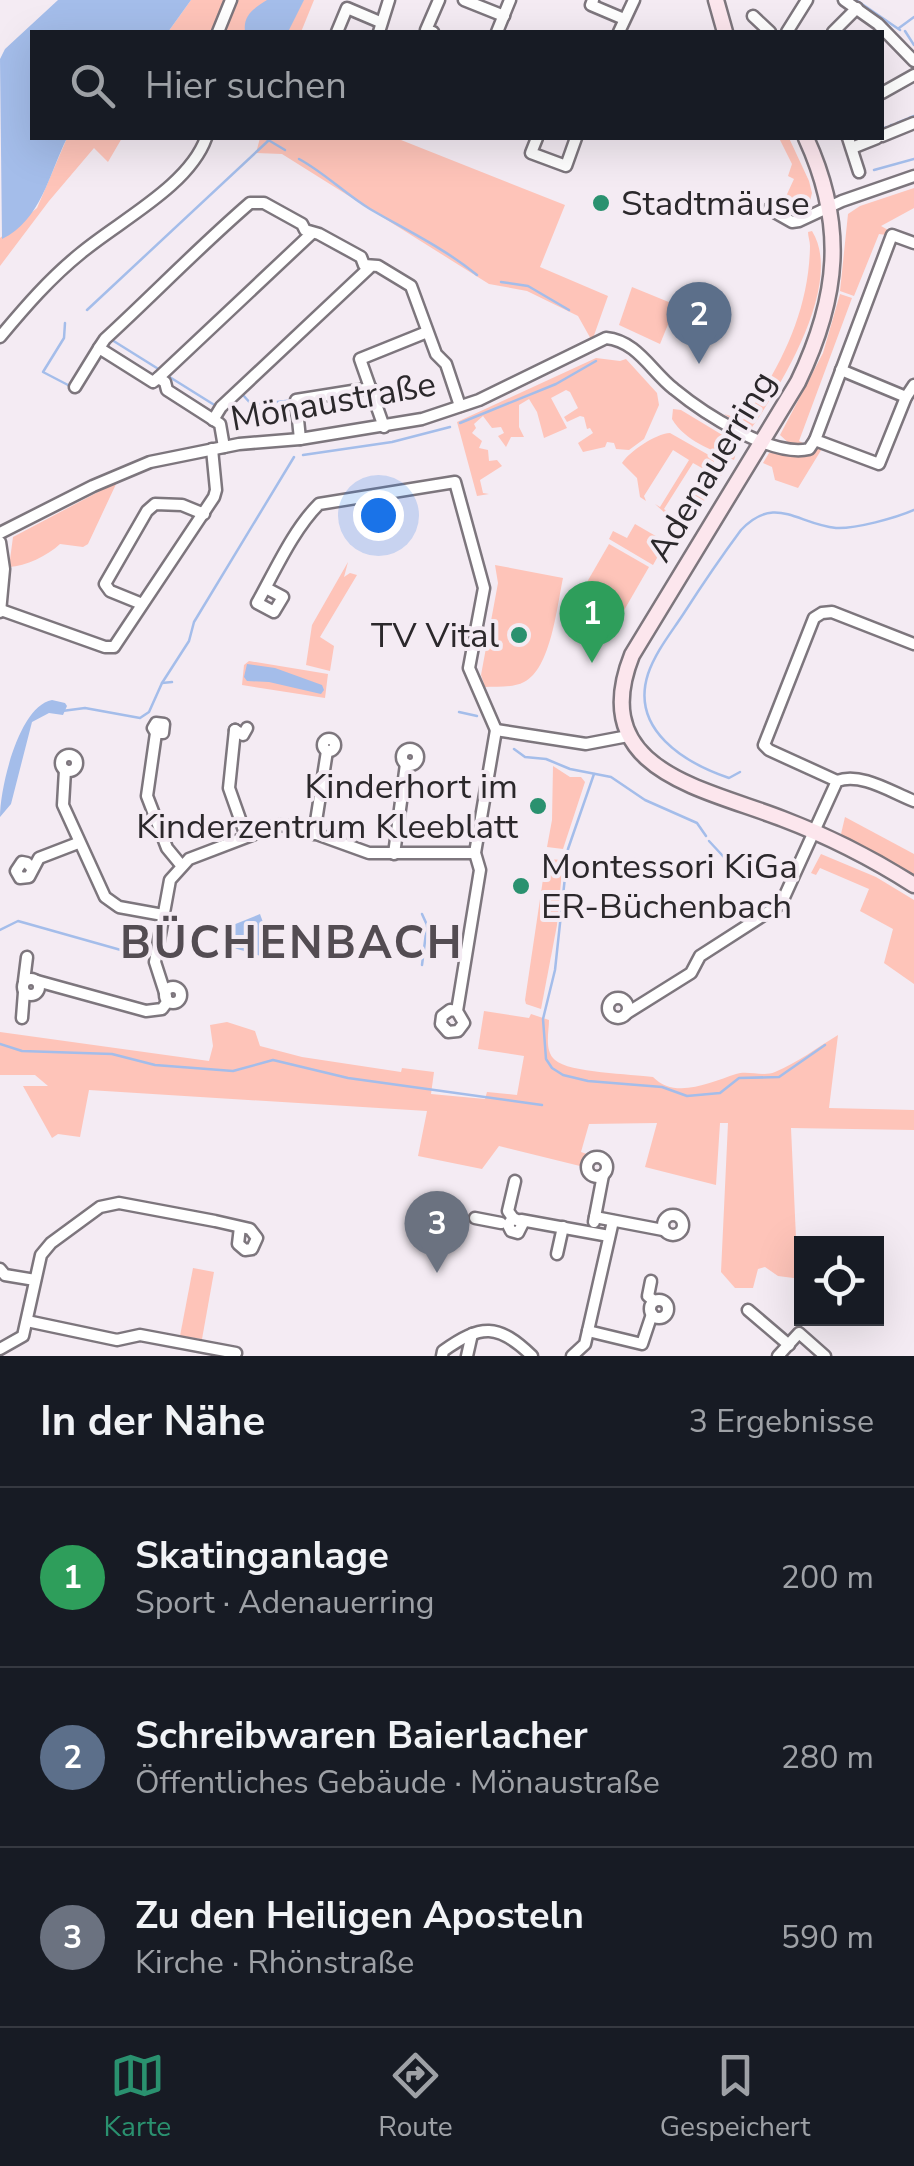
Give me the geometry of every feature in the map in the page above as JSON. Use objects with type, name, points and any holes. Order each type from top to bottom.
[{"type":"main road","points":[[716,0],[724,30]]},
{"type":"main road","name":"Adenauerring","points":[[628,736],[621,696],[632,655],[798,382],[826,312],[834,272],[828,208],[820,170],[807,140]]},
{"type":"main road","points":[[628,736],[645,759],[668,776],[814,833],[914,885]]},
{"type":"street","points":[[219,30],[232,0]]},
{"type":"street","points":[[338,30],[347,8],[379,27],[389,0]]},
{"type":"street","points":[[426,30],[439,0]]},
{"type":"street","points":[[464,0],[504,16]]},
{"type":"street","points":[[498,30],[510,0]]},
{"type":"street","points":[[592,0],[591,5],[624,19]]},
{"type":"street","points":[[619,30],[634,0]]},
{"type":"street","points":[[788,30],[808,0]]},
{"type":"street","points":[[844,0],[877,30]]},
{"type":"street","points":[[835,30],[856,8]]},
{"type":"street","points":[[754,16],[768,30]]},
{"type":"street","points":[[886,40],[914,62]]},
{"type":"street","points":[[884,91],[914,75]]},
{"type":"street","points":[[884,135],[914,123]]},
{"type":"street","points":[[0,337],[51,278],[170,184],[193,161],[205,140]]},
{"type":"street","points":[[536,140],[531,153],[566,166],[575,140]]},
{"type":"street","points":[[850,142],[858,172]]},
{"type":"street","points":[[769,209],[792,222],[914,176]]},
{"type":"street","points":[[75,387],[105,339],[173,277],[182,263],[250,204],[264,203],[302,224],[311,234]]},
{"type":"street","points":[[99,348],[152,382],[311,234],[319,234],[361,257],[369,268]]},
{"type":"street","points":[[762,441],[778,448],[801,450],[815,440],[892,235],[914,243]]},
{"type":"street","points":[[213,420],[221,406],[369,268],[378,266],[410,286],[436,354],[446,364],[460,406]]},
{"type":"street","points":[[384,428],[360,359],[427,332]]},
{"type":"street","name":"Mönaustraße","points":[[0,533],[136,467],[218,448],[384,428],[507,388],[606,338],[619,339],[632,347],[678,392],[762,441]]},
{"type":"street","points":[[841,370],[906,397]]},
{"type":"street","points":[[0,542],[4,569],[0,611],[105,647],[114,646],[204,514],[216,490],[220,424],[166,390],[165,382],[158,378]]},
{"type":"street","points":[[815,440],[879,464],[914,386]]},
{"type":"street","points":[[300,439],[296,400],[371,388]]},
{"type":"street","points":[[266,588],[319,504],[455,482],[484,588],[470,674],[496,730]]},
{"type":"street","points":[[142,604],[110,591],[105,584],[147,511],[155,504],[182,506],[204,514]]},
{"type":"street","points":[[837,781],[764,745],[814,618],[832,612],[914,644]]},
{"type":"street","points":[[235,730],[229,788],[246,836]]},
{"type":"street","points":[[496,730],[586,744],[628,736]]},
{"type":"street","points":[[458,1011],[480,870],[474,853],[496,730]]},
{"type":"street","points":[[156,733],[147,796],[168,848],[181,865]]},
{"type":"street","points":[[314,834],[327,751]]},
{"type":"street","points":[[90,758],[66,755],[61,761],[65,770],[62,806],[78,843],[84,847],[111,903],[163,915]]},
{"type":"street","points":[[394,854],[406,764]]},
{"type":"street","points":[[627,1013],[691,973],[700,956],[782,904],[837,781],[848,776],[859,778],[914,801]]},
{"type":"street","points":[[24,987],[32,995],[36,993],[37,980],[146,1011],[162,1009],[167,998],[154,962],[170,880],[181,865],[278,825],[297,827],[359,850],[394,854],[474,853]]},
{"type":"street","points":[[32,868],[38,858],[78,843]]},
{"type":"street","points":[[22,1018],[27,957]]},
{"type":"street","points":[[592,1232],[603,1176]]},
{"type":"street","points":[[511,1222],[508,1211],[515,1182]]},
{"type":"street","points":[[20,1356],[6,1346],[23,1336],[41,1255],[51,1243],[110,1203],[240,1227]]},
{"type":"street","points":[[475,1218],[610,1236]]},
{"type":"street","points":[[595,1218],[664,1230]]},
{"type":"street","points":[[572,1356],[585,1344],[613,1221]]},
{"type":"street","points":[[497,1239],[511,1222]]},
{"type":"street","points":[[556,1254],[563,1227]]},
{"type":"street","points":[[0,1269],[5,1276],[35,1280]]},
{"type":"street","points":[[588,1331],[642,1344],[654,1301],[648,1296],[650,1281]]},
{"type":"street","points":[[748,1310],[789,1345]]},
{"type":"street","points":[[27,1321],[118,1340],[140,1335],[236,1353]]},
{"type":"street","points":[[442,1356],[442,1351],[484,1330],[499,1330],[532,1356]]},
{"type":"street","points":[[778,1356],[799,1333],[825,1356]]},
{"type":"street","points":[[467,1356],[472,1334]]},
{"type":"street","points":[[508,1336],[522,1356]]},
{"type":"shaded area","points":[[191,0],[314,0],[302,30],[169,30]]},
{"type":"shaded area","points":[[66,140],[121,140],[108,162],[94,148],[0,266],[0,238],[37,208]]},
{"type":"shaded area","points":[[259,140],[401,140],[565,205],[540,267],[608,296],[592,341],[578,316],[527,291],[489,284],[282,154],[256,153]]},
{"type":"shaded area","points":[[780,140],[790,140],[812,193],[810,201],[797,210],[782,205],[794,179],[788,176],[792,164]]},
{"type":"shaded area","points":[[914,188],[914,208],[881,226],[888,230],[886,235],[879,234],[854,296],[840,291],[848,214],[860,206]]},
{"type":"shaded area","points":[[812,231],[820,252],[820,277],[805,332],[779,386],[752,427],[741,425],[724,414],[743,420],[781,358],[805,293],[808,232]]},
{"type":"shaded area","points":[[632,287],[676,305],[660,344],[619,325]]},
{"type":"shaded area","points":[[840,294],[852,298],[799,441],[805,444],[791,445],[780,435],[823,353]]},
{"type":"shaded area","points":[[596,358],[626,359],[657,393],[659,405],[644,439],[629,450],[616,449],[614,443],[607,442],[605,447],[583,452],[578,443],[593,433],[587,429],[584,417],[567,422],[564,417],[578,408],[570,392],[566,390],[551,398],[567,428],[544,438],[529,399],[519,405],[519,427],[524,437],[511,437],[506,447],[498,436],[504,433],[501,427],[492,428],[483,416],[474,424],[472,433],[482,441],[479,448],[488,450],[489,461],[497,460],[502,466],[480,480],[483,493],[489,494],[477,496],[457,422]]},
{"type":"shaded area","points":[[673,409],[729,439],[737,450],[734,460],[684,434],[672,419]]},
{"type":"shaded area","points":[[670,433],[714,458],[714,468],[723,473],[689,529],[675,517],[681,520],[709,472],[693,463],[664,509],[669,513],[666,514],[655,504],[660,507],[689,460],[673,450],[644,496],[646,501],[640,497],[637,478],[622,463],[643,444]]},
{"type":"shaded area","points":[[823,447],[798,488],[775,480],[772,467],[763,463],[769,453],[806,454]]},
{"type":"shaded area","points":[[117,482],[88,544],[60,544],[36,560],[9,567],[13,537]]},
{"type":"shaded area","points":[[635,524],[666,542],[653,565],[609,539],[613,531],[627,538]]},
{"type":"shaded area","points":[[609,544],[649,567],[608,638],[568,615]]},
{"type":"shaded area","points":[[348,562],[344,577],[350,573],[357,575],[320,637],[334,646],[330,671],[306,665],[312,625]]},
{"type":"shaded area","name":"TV Vital","points":[[495,565],[563,578],[541,664],[524,682],[485,687],[481,675],[498,583]]},
{"type":"shaded area","points":[[249,661],[328,674],[325,698],[242,685],[244,665]]},
{"type":"shaded area","points":[[553,766],[585,782],[563,849],[547,847]]},
{"type":"shaded area","points":[[845,817],[914,854],[914,878],[841,834]]},
{"type":"shaded area","points":[[821,854],[876,877],[914,900],[914,984],[884,963],[893,929],[860,911],[869,889],[820,868],[816,875],[811,873]]},
{"type":"shaded area","points":[[546,859],[563,860],[557,925],[541,1009],[525,1000]]},
{"type":"shaded area","points":[[484,1011],[529,1018],[531,1014],[549,1020],[549,1052],[562,1064],[653,1077],[662,1084],[682,1088],[740,1073],[775,1072],[838,1035],[829,1108],[914,1110],[914,1130],[791,1128],[794,1278],[778,1276],[765,1267],[758,1269],[753,1288],[735,1288],[721,1272],[728,1123],[720,1123],[716,1185],[645,1167],[657,1123],[589,1124],[581,1152],[587,1154],[584,1167],[499,1146],[482,1169],[418,1156],[427,1111],[89,1090],[80,1137],[58,1134],[52,1138],[23,1086],[48,1086],[35,1075],[0,1075],[0,1032],[209,1061],[213,1046],[210,1025],[227,1022],[255,1031],[260,1046],[302,1057],[401,1072],[402,1068],[434,1072],[431,1094],[485,1099],[487,1092],[517,1095],[524,1056],[478,1049]]},
{"type":"shaded area","points":[[193,1268],[214,1272],[202,1339],[180,1336]]},
{"type":"water","points":[[58,0],[191,0],[169,30],[30,30],[30,140],[66,140],[35,208],[15,231],[2,239],[0,59],[5,49]]},
{"type":"water","points":[[267,0],[304,0],[289,30],[245,30],[253,10]]},
{"type":"water","points":[[247,664],[275,668],[322,685],[324,690],[321,694],[247,681]]},
{"type":"water","points":[[52,700],[67,706],[63,715],[49,713],[32,722],[11,804],[0,817],[3,787],[21,732],[40,706]]},
{"type":"water","points":[[260,914],[265,928],[261,956],[227,946],[228,927]]},
{"type":"waterway","points":[[856,0],[900,30]]},
{"type":"waterway","points":[[899,28],[914,17]]},
{"type":"waterway","points":[[905,31],[914,45]]},
{"type":"waterway","points":[[909,118],[914,116]]},
{"type":"waterway","points":[[897,123],[907,119]]},
{"type":"waterway","points":[[268,140],[285,150]]},
{"type":"waterway","points":[[87,310],[268,141]]},
{"type":"waterway","points":[[299,159],[361,203],[477,275]]},
{"type":"waterway","points":[[874,170],[914,159]]},
{"type":"waterway","points":[[501,282],[528,286],[569,310]]},
{"type":"waterway","points":[[65,323],[64,338],[43,372],[68,385]]},
{"type":"waterway","points":[[112,340],[160,370]]},
{"type":"waterway","points":[[460,423],[556,384],[596,361]]},
{"type":"waterway","points":[[168,376],[216,406]]},
{"type":"waterway","points":[[243,395],[252,405],[294,400]]},
{"type":"waterway","points":[[303,455],[392,442],[450,427]]},
{"type":"waterway","points":[[162,683],[189,641],[194,622],[294,457]]},
{"type":"waterway","points":[[740,772],[729,778],[712,772],[679,753],[654,728],[645,694],[648,674],[659,650],[741,530],[753,519],[776,512],[844,528],[914,510]]},
{"type":"waterway","points":[[62,711],[85,708],[140,718],[149,712],[162,683],[172,682]]},
{"type":"waterway","points":[[459,712],[477,716]]},
{"type":"waterway","points":[[514,749],[525,757],[611,777],[645,800],[697,823],[706,836]]},
{"type":"waterway","points":[[594,774],[568,849],[555,970],[543,1019],[546,1059],[552,1068],[588,1081],[662,1087],[687,1096],[720,1093],[739,1078],[779,1077],[825,1045]]},
{"type":"waterway","points":[[709,841],[734,868]]},
{"type":"waterway","points":[[422,914],[427,925],[422,965]]},
{"type":"waterway","points":[[0,930],[18,921],[135,954]]},
{"type":"waterway","points":[[0,1044],[22,1051],[112,1054],[155,1065],[233,1071],[273,1060],[348,1078],[542,1105]]},
{"type":"place","name":"Stadtmäuse","points":[[601,203]]},
{"type":"place","name":"Schreibwaren Baierlacher","points":[[699,364]]},
{"type":"place","name":"TV Vital","points":[[519,635]]},
{"type":"place","name":"Skatinganlage","points":[[592,663]]},
{"type":"place","name":"Kinderhort im Kinderzentrum Kleeblatt","points":[[538,806]]},
{"type":"place","name":"Montessori KiGa ER-Büchenbach","points":[[521,886]]},
{"type":"place","name":"Zu den Heiligen Aposteln","points":[[437,1273]]},
{"type":"district","name":"BÜCHENBACH","points":[[292,942]]}]
